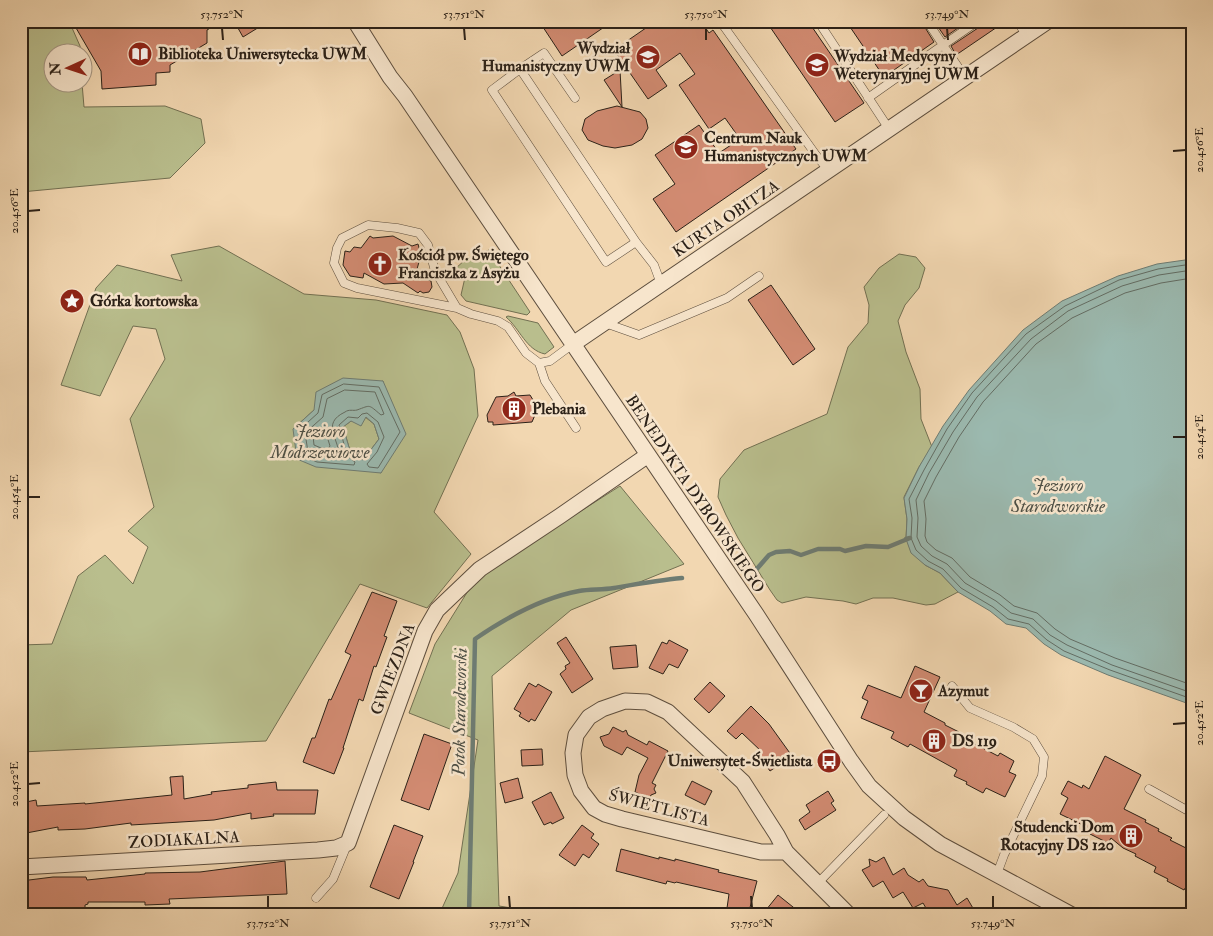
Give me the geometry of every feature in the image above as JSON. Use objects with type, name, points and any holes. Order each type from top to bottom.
[{"type":"street","name":"BENEDYKTA DYBOWSKIEGO","points":[[355,21],[390,77],[648,455],[869,786],[904,818],[940,844],[1072,915]]},
{"type":"street","name":"KURTA OBITZA","points":[[573,344],[1048,21]]},
{"type":"street","name":"GWIEZDNA","points":[[348,843],[425,631],[438,610],[480,569],[648,455]]},
{"type":"street","name":"ŚWIETLISTA","points":[[786,852],[761,852],[622,819],[594,808],[581,791],[575,775],[573,753],[576,735],[581,726],[589,717],[602,709],[625,701],[647,702],[668,712],[743,782],[777,834],[786,852],[849,915]]},
{"type":"street","name":"ZODIAKALNA","points":[[21,867],[318,850],[336,848],[348,843]]},
{"type":"lane","points":[[720,21],[828,170]]},
{"type":"lane","points":[[818,21],[889,129]]},
{"type":"lane","points":[[927,21],[965,77]]},
{"type":"lane","points":[[868,98],[978,21]]},
{"type":"lane","points":[[1017,21],[1027,36]]},
{"type":"lane","points":[[575,98],[544,53],[492,90],[606,262],[636,242]]},
{"type":"lane","points":[[520,69],[636,242],[654,265],[661,284]]},
{"type":"lane","points":[[457,308],[435,271],[428,245],[419,233],[397,228],[368,225],[342,238],[337,248],[334,263],[344,283],[357,288],[457,308],[508,326],[526,353],[539,363],[545,381],[576,428]]},
{"type":"lane","points":[[605,323],[639,335],[728,298],[759,276]]},
{"type":"lane","points":[[539,363],[550,361],[573,344]]},
{"type":"lane","points":[[952,686],[970,708],[1013,727],[1033,739],[1044,757],[1042,776],[997,874]]},
{"type":"lane","points":[[1148,789],[1192,813]]},
{"type":"lane","points":[[817,884],[884,815]]},
{"type":"lane","name":"GWIEZDNA","points":[[316,898],[333,879],[348,843]]},
{"type":"green space","points":[[23,21],[69,21],[78,42],[42,42],[42,92],[83,92],[84,107],[165,106],[201,119],[205,143],[170,178],[21,192],[21,53],[27,52]]},
{"type":"green space","points":[[219,246],[304,294],[376,300],[447,315],[460,332],[474,369],[478,416],[434,512],[471,554],[427,608],[360,584],[266,741],[21,752],[21,645],[52,644],[78,576],[105,555],[133,584],[148,547],[128,531],[154,507],[130,419],[165,359],[156,329],[133,326],[100,396],[61,385],[96,288],[117,265],[182,281],[171,255]],"holes":[[[383,381],[381,473],[293,429],[314,410]]]},
{"type":"green space","points":[[489,250],[530,312],[527,315],[466,301],[461,295],[466,273],[458,272],[455,269],[466,259]]},
{"type":"green space","points":[[899,254],[916,257],[925,268],[919,288],[905,305],[898,321],[906,352],[920,389],[921,419],[932,447],[919,467],[904,497],[907,519],[906,539],[925,565],[940,573],[958,592],[935,604],[926,605],[893,598],[873,598],[856,604],[806,597],[782,603],[777,600],[770,590],[726,515],[718,497],[720,479],[744,450],[827,414],[848,347],[868,323],[869,305],[864,287],[879,268]]},
{"type":"green space","points":[[506,317],[538,323],[554,347],[545,354],[538,352],[528,344]]},
{"type":"green space","points":[[365,417],[374,424],[379,439],[363,460],[351,454],[343,427],[351,421]]},
{"type":"green space","points":[[620,486],[684,564],[571,610],[492,676],[499,906],[556,915],[439,915],[458,873],[478,740],[409,713],[435,644],[476,578]]},
{"type":"water","name":"Jezioro Starodworskie","points":[[1192,259],[1192,705],[1108,675],[1061,655],[1044,644],[1026,628],[1006,624],[990,611],[958,592],[940,573],[925,565],[911,553],[906,539],[907,519],[904,498],[919,467],[943,426],[969,390],[1023,330],[1062,301],[1118,276],[1157,264]]},
{"type":"water","name":"Jezioro Modrzewiowe","points":[[343,378],[383,381],[406,434],[381,473],[316,467],[297,459],[293,429],[314,410],[316,392]],"holes":[[[366,417],[374,424],[379,439],[363,460],[351,454],[343,427],[351,421],[361,426]]]},
{"type":"building","name":"Biblioteka Uniwersytecka UWM","points":[[72,21],[222,21],[207,30],[207,43],[170,65],[170,72],[156,73],[156,85],[102,89],[101,71],[92,55],[92,42],[84,42]]},
{"type":"building","name":"Biblioteka Uniwersytecka UWM","points":[[234,21],[269,21],[243,37]]},
{"type":"building","points":[[539,21],[613,21],[562,56]]},
{"type":"building","points":[[656,21],[701,21],[709,33],[713,30],[796,149],[676,232],[653,199],[675,184],[655,155],[699,125],[719,153],[740,139],[725,118],[709,129],[679,85],[695,74],[680,53],[656,70],[667,86],[648,99],[614,50]]},
{"type":"building","name":"Wydział Medycyny Weterynaryjnej UWM","points":[[766,21],[808,21],[864,103],[835,122]]},
{"type":"building","name":"Wydział Medycyny Weterynaryjnej UWM","points":[[846,21],[872,21],[876,28],[887,21],[921,21],[934,42],[884,77]]},
{"type":"building","points":[[934,21],[968,21],[945,37]]},
{"type":"building","points":[[984,21],[1006,21],[956,55],[951,46],[981,26]]},
{"type":"building","points":[[620,70],[622,107],[604,80]]},
{"type":"building","points":[[617,106],[640,112],[646,119],[648,128],[642,139],[632,145],[615,148],[588,140],[582,130],[585,119],[597,111]]},
{"type":"building","name":"Kościół pw. Świętego Franciszka z Asyżu","points":[[370,236],[373,238],[393,236],[412,246],[418,244],[421,255],[417,269],[429,277],[428,280],[431,281],[432,287],[429,292],[423,293],[420,291],[418,293],[403,283],[384,284],[364,273],[363,278],[350,276],[343,265],[345,251],[350,252],[354,247],[361,248]]},
{"type":"building","points":[[771,285],[815,349],[793,365],[748,300]]},
{"type":"building","name":"Plebania","points":[[514,392],[516,396],[530,395],[538,408],[532,422],[493,425],[493,422],[488,422],[487,415],[496,397],[508,396]]},
{"type":"building","points":[[372,592],[397,601],[384,636],[387,637],[376,667],[374,666],[363,701],[359,699],[334,774],[303,762],[312,738],[315,738],[329,699],[331,700],[351,655],[345,652]]},
{"type":"building","points":[[566,637],[593,679],[572,693],[560,674],[566,669],[565,666],[570,663],[557,643]]},
{"type":"building","points":[[669,640],[688,650],[678,668],[669,664],[663,674],[649,668],[662,642],[667,644]]},
{"type":"building","points":[[636,645],[638,667],[613,669],[610,647]]},
{"type":"building","name":"DS 119","points":[[915,666],[940,677],[924,712],[945,723],[945,725],[959,732],[958,734],[971,742],[998,756],[1000,753],[1014,761],[1009,772],[1016,775],[1005,797],[986,788],[983,793],[966,784],[967,782],[954,776],[957,770],[910,744],[908,747],[891,738],[894,732],[861,718],[868,701],[862,698],[868,685],[901,698]]},
{"type":"building","points":[[710,682],[725,696],[709,713],[694,699]]},
{"type":"building","points":[[529,683],[536,687],[538,684],[552,692],[535,721],[531,719],[529,722],[519,716],[521,713],[514,709]]},
{"type":"building","points":[[751,706],[769,724],[792,756],[770,771],[758,754],[762,752],[742,733],[736,739],[727,731]]},
{"type":"building","points":[[613,727],[623,732],[626,730],[628,735],[647,745],[649,741],[668,751],[652,783],[656,785],[654,789],[656,793],[651,795],[649,799],[635,792],[639,775],[648,758],[627,747],[622,755],[604,746],[600,737],[609,734]]},
{"type":"building","points":[[424,734],[452,744],[429,810],[401,800]]},
{"type":"building","points":[[542,749],[543,765],[522,766],[521,750]]},
{"type":"building","name":"Studencki Dom Rotacyjny DS 120","points":[[1105,756],[1141,775],[1124,809],[1146,820],[1145,822],[1159,829],[1158,831],[1172,838],[1170,840],[1192,851],[1192,887],[1187,885],[1184,890],[1167,881],[1168,879],[1154,872],[1156,867],[1135,856],[1136,854],[1123,848],[1111,838],[1108,843],[1090,834],[1093,830],[1060,814],[1068,798],[1061,794],[1068,781],[1082,788],[1083,785],[1089,789]]},
{"type":"building","points":[[183,776],[184,799],[212,794],[211,792],[248,788],[248,785],[276,782],[277,790],[318,790],[315,814],[273,814],[274,816],[251,819],[251,813],[214,820],[131,825],[131,823],[85,829],[58,830],[58,827],[21,834],[21,803],[36,800],[37,806],[85,804],[172,795],[170,777]]},
{"type":"building","points":[[518,778],[523,798],[505,803],[500,783]]},
{"type":"building","points":[[692,781],[712,791],[705,805],[685,795]]},
{"type":"building","points":[[828,791],[834,801],[831,803],[836,810],[805,830],[799,820],[810,812],[806,805]]},
{"type":"building","points":[[551,792],[564,818],[552,824],[551,822],[544,825],[532,802]]},
{"type":"building","points":[[394,825],[423,836],[399,899],[370,887]]},
{"type":"building","points":[[582,825],[594,834],[591,838],[599,844],[589,858],[583,854],[575,866],[559,855]]},
{"type":"building","points":[[621,849],[659,859],[659,857],[675,861],[675,859],[757,881],[748,915],[726,915],[729,894],[676,882],[667,881],[666,884],[616,871]]},
{"type":"building","points":[[884,857],[893,875],[904,868],[908,875],[919,882],[923,879],[928,886],[948,890],[957,905],[967,898],[977,915],[930,915],[923,903],[913,908],[903,892],[893,898],[883,881],[873,887],[862,870],[870,866],[869,859],[876,862]]},
{"type":"building","points":[[285,861],[287,894],[169,899],[170,904],[145,905],[145,902],[88,902],[85,905],[85,915],[64,915],[63,912],[21,915],[21,881],[53,877],[86,877],[87,880],[145,873],[200,872]]},
{"type":"building","points":[[778,895],[803,915],[762,915]]},
{"type":"waterway","name":"Potok Starodworski","points":[[755,571],[769,555],[776,552],[790,551],[801,555],[818,549],[840,549],[845,551],[866,546],[888,547],[910,538],[906,539]]},
{"type":"waterway","name":"Potok Starodworski","points":[[469,915],[475,639],[499,623],[551,598],[583,590],[610,589],[682,578]]},
{"type":"place","name":"Biblioteka Uniwersytecka UWM","points":[[140,54]]},
{"type":"place","name":"Wydział Humanistyczny UWM","points":[[648,57]]},
{"type":"place","name":"Wydział Medycyny Weterynaryjnej UWM","points":[[817,65]]},
{"type":"place","name":"Centrum Nauk Humanistycznych UWM","points":[[686,147]]},
{"type":"place","name":"Kościół pw. Świętego Franciszka z Asyżu","points":[[380,264]]},
{"type":"place","name":"Górka kortowska","points":[[72,301]]},
{"type":"place","name":"Plebania","points":[[514,409]]},
{"type":"place","name":"Azymut","points":[[921,691]]},
{"type":"place","name":"DS 119","points":[[934,741]]},
{"type":"place","name":"Uniwersytet-Świetlista","points":[[829,761]]},
{"type":"place","name":"Studencki Dom Rotacyjny DS 120","points":[[1131,836]]}]
